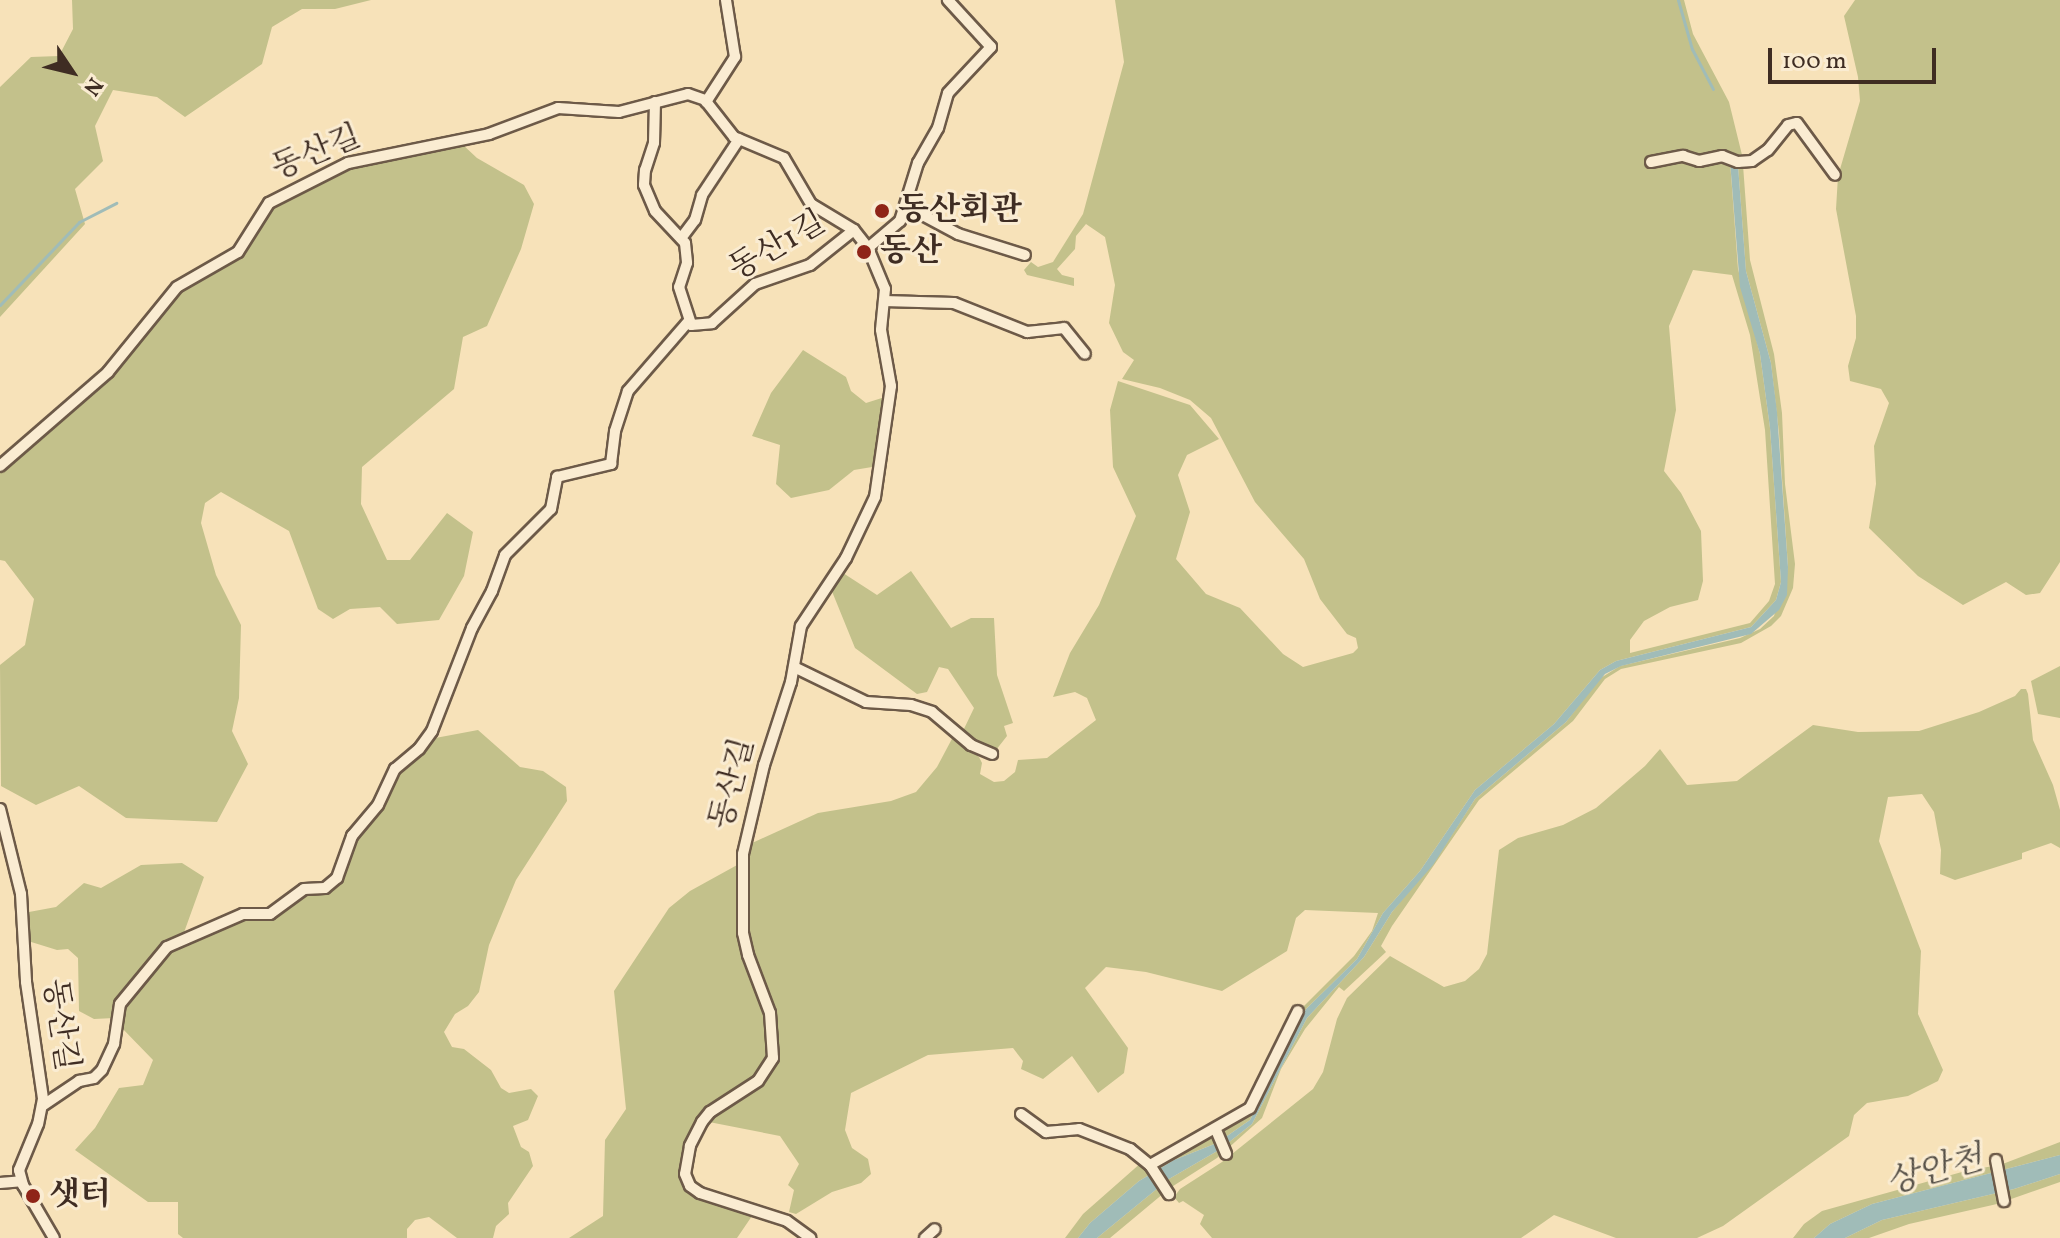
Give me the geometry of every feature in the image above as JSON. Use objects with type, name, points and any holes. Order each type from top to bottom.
[{"type":"street","points":[[706,102],[727,76],[735,57],[726,0]]},
{"type":"street","points":[[868,248],[894,229],[906,206],[918,163],[938,128],[948,93],[991,47],[948,0]]},
{"type":"street","name":"동산길","points":[[0,466],[108,372],[177,287],[238,252],[251,236],[264,208],[287,191],[348,163],[489,134],[558,108],[619,112],[688,94],[701,96],[722,126],[739,139],[784,158],[811,204],[854,230],[868,248],[884,284],[881,330],[891,386],[877,490],[846,558],[804,618],[794,667],[764,765],[742,872],[746,946],[770,1013],[773,1058],[758,1081],[710,1112],[702,1122],[690,1146],[685,1174],[690,1186],[700,1193],[787,1221],[810,1238]]},
{"type":"street","name":"동산1길","points":[[655,102],[654,143],[645,170],[644,185],[655,211],[682,237],[687,263],[679,287],[688,322],[696,327],[712,323],[755,284],[810,265],[854,230]]},
{"type":"street","points":[[1651,162],[1683,156],[1699,161],[1722,156],[1738,162],[1752,161],[1768,150],[1788,125],[1797,123],[1835,175]]},
{"type":"street","points":[[682,237],[695,220],[702,195],[739,139]]},
{"type":"street","points":[[906,206],[958,234],[1025,255]]},
{"type":"street","points":[[884,301],[954,303],[1027,332],[1064,328],[1085,354]]},
{"type":"street","points":[[42,1106],[79,1081],[97,1075],[114,1044],[120,1004],[167,947],[236,916],[270,914],[304,889],[325,888],[335,881],[344,866],[351,838],[378,805],[395,769],[419,749],[432,731],[472,628],[492,591],[505,555],[549,512],[557,477],[611,464],[615,431],[628,391],[688,322]]},
{"type":"street","points":[[794,667],[856,699],[911,705],[932,712],[971,745],[992,754]]},
{"type":"street","name":"동산길","points":[[0,809],[21,894],[26,982],[42,1106],[19,1164],[21,1181]]},
{"type":"street","points":[[1151,1166],[1217,1132],[1253,1104],[1298,1011]]},
{"type":"street","points":[[1021,1114],[1046,1132],[1079,1129],[1111,1141],[1151,1166],[1168,1192]]},
{"type":"street","points":[[1217,1132],[1225,1152]]},
{"type":"street","points":[[1996,1163],[2004,1201]]},
{"type":"street","points":[[0,1183],[21,1181],[54,1238]]},
{"type":"street","points":[[925,1238],[935,1229]]},
{"type":"shaded area","points":[[72,0],[371,0],[335,9],[302,9],[272,27],[262,64],[185,117],[157,97],[113,90],[95,126],[103,161],[75,189],[85,224],[0,317],[0,87],[31,57],[59,56],[73,29]]},
{"type":"shaded area","points":[[1115,0],[1684,0],[1693,34],[1729,102],[1743,159],[1730,161],[1738,269],[1760,354],[1770,428],[1781,582],[1776,600],[1751,627],[1616,661],[1600,670],[1554,724],[1475,790],[1420,871],[1383,913],[1357,959],[1306,1009],[1250,1120],[1217,1143],[1174,1160],[1139,1181],[1090,1223],[1078,1238],[1065,1238],[1083,1214],[1142,1162],[1173,1156],[1248,1114],[1301,1009],[1354,956],[1372,931],[1378,913],[1305,910],[1296,918],[1287,951],[1222,991],[1146,972],[1106,967],[1085,988],[1128,1048],[1124,1073],[1098,1093],[1072,1056],[1043,1079],[1021,1069],[1023,1061],[1013,1048],[928,1055],[851,1093],[845,1130],[852,1148],[868,1159],[871,1174],[861,1183],[832,1192],[796,1214],[789,1212],[794,1190],[788,1185],[799,1164],[780,1136],[709,1122],[701,1115],[685,1145],[679,1172],[682,1185],[695,1197],[752,1216],[737,1238],[569,1238],[603,1216],[605,1140],[626,1109],[614,991],[669,908],[690,891],[748,859],[750,844],[818,813],[891,801],[916,792],[937,767],[954,735],[979,757],[982,763],[980,774],[994,782],[1004,781],[1015,772],[1018,760],[1047,758],[1096,720],[1087,698],[1075,692],[1053,697],[1070,653],[1099,605],[1136,516],[1113,467],[1110,410],[1118,381],[1190,405],[1219,439],[1187,455],[1178,475],[1190,512],[1176,559],[1206,594],[1240,608],[1283,654],[1303,667],[1353,653],[1358,648],[1356,638],[1347,634],[1320,599],[1304,559],[1255,502],[1211,418],[1190,400],[1160,388],[1122,379],[1134,360],[1123,352],[1109,323],[1115,285],[1105,237],[1086,224],[1076,236],[1075,249],[1057,269],[1062,275],[1074,278],[1074,286],[1027,275],[1024,270],[1031,262],[1038,267],[1053,262],[1083,214],[1124,62]],"holes":[[[1693,270],[1732,275],[1750,335],[1765,430],[1775,584],[1769,601],[1750,623],[1630,653],[1630,640],[1644,621],[1670,607],[1698,600],[1703,581],[1701,531],[1681,493],[1664,471],[1676,410],[1669,326]]]},
{"type":"shaded area","points":[[1855,0],[2060,0],[2060,562],[2040,593],[2026,595],[2006,582],[1963,605],[1918,576],[1869,528],[1876,484],[1874,446],[1889,403],[1881,389],[1850,381],[1848,366],[1856,338],[1856,316],[1836,209],[1838,176],[1860,101],[1858,77],[1844,16]]},
{"type":"shaded area","points":[[462,144],[477,158],[524,185],[534,204],[521,249],[487,326],[463,337],[454,389],[362,467],[361,504],[387,560],[410,560],[447,513],[473,532],[464,576],[439,620],[397,624],[380,607],[350,609],[333,619],[318,609],[289,531],[221,492],[205,503],[201,523],[216,575],[241,625],[239,698],[232,731],[248,764],[217,822],[126,818],[79,786],[36,805],[1,786],[0,665],[25,645],[34,599],[5,561],[0,560],[0,471],[111,376],[180,291],[246,252],[264,218],[278,203],[351,167]]},
{"type":"shaded area","points":[[1738,165],[1743,165],[1750,260],[1774,354],[1782,413],[1785,484],[1795,564],[1793,588],[1781,616],[1771,626],[1741,643],[1621,669],[1605,679],[1573,721],[1479,800],[1392,926],[1381,946],[1386,952],[1344,991],[1339,987],[1305,1029],[1281,1069],[1262,1118],[1217,1158],[1170,1188],[1110,1238],[1097,1238],[1169,1179],[1219,1150],[1252,1124],[1307,1018],[1364,957],[1392,912],[1440,853],[1475,799],[1566,722],[1599,679],[1620,666],[1740,638],[1760,629],[1774,616],[1788,567],[1779,433],[1771,363],[1746,271]]},
{"type":"shaded area","points":[[803,350],[846,377],[851,391],[866,403],[885,397],[872,467],[854,470],[829,490],[791,498],[776,484],[780,445],[752,436],[771,393]]},
{"type":"shaded area","points":[[911,571],[951,628],[971,618],[994,618],[997,675],[1013,723],[1004,726],[1007,736],[996,750],[980,746],[962,733],[974,708],[948,669],[939,667],[927,692],[917,694],[855,648],[831,589],[843,573],[877,595]]},
{"type":"shaded area","points":[[2060,666],[2060,718],[2038,714],[2031,681]]},
{"type":"shaded area","points":[[2021,689],[2026,689],[2028,694],[2033,740],[2053,785],[2060,810],[2060,848],[2051,843],[2022,853],[2022,859],[1955,880],[1940,874],[1941,850],[1934,812],[1922,794],[1888,797],[1879,841],[1921,951],[1918,1014],[1943,1070],[1938,1081],[1908,1096],[1867,1103],[1854,1115],[1849,1136],[1723,1226],[1697,1238],[1616,1238],[1554,1215],[1521,1238],[1212,1238],[1200,1224],[1204,1215],[1183,1201],[1179,1203],[1174,1197],[1180,1189],[1222,1162],[1313,1089],[1323,1072],[1337,1019],[1347,998],[1390,956],[1444,987],[1465,981],[1479,969],[1487,954],[1499,850],[1518,838],[1563,825],[1596,808],[1660,749],[1687,785],[1737,781],[1813,725],[1858,732],[1919,731],[1979,712],[2015,696]]},
{"type":"shaded area","points":[[478,730],[520,767],[543,771],[566,787],[567,801],[516,880],[489,945],[479,992],[468,1006],[455,1014],[444,1032],[452,1047],[464,1049],[491,1070],[501,1088],[509,1093],[531,1089],[538,1096],[528,1120],[513,1126],[521,1147],[529,1152],[533,1166],[508,1203],[509,1214],[496,1226],[493,1238],[457,1238],[429,1217],[415,1220],[407,1229],[407,1238],[183,1238],[178,1234],[178,1202],[148,1202],[75,1150],[95,1128],[119,1088],[143,1085],[153,1060],[120,1026],[120,1013],[169,948],[228,922],[256,916],[269,919],[299,894],[324,891],[397,771],[430,739]]},
{"type":"shaded area","points":[[182,863],[204,877],[182,938],[176,938],[114,1018],[94,1019],[79,1011],[78,958],[68,949],[57,950],[28,941],[29,912],[56,907],[84,883],[101,888],[141,865]]},
{"type":"shaded area","points":[[2060,1142],[2060,1155],[1872,1204],[1830,1224],[1814,1238],[1793,1238],[1804,1224],[1822,1211],[1969,1170],[2000,1165]]},
{"type":"shaded area","points":[[2060,1174],[2060,1182],[1997,1204],[1909,1224],[1869,1238],[1845,1238],[1882,1220],[2014,1189]]},
{"type":"water","points":[[1730,161],[1738,165],[1746,271],[1771,363],[1777,412],[1788,567],[1787,595],[1779,610],[1751,634],[1621,666],[1605,674],[1566,722],[1475,799],[1433,865],[1392,912],[1364,957],[1307,1018],[1252,1124],[1219,1150],[1169,1179],[1097,1238],[1078,1238],[1090,1223],[1139,1181],[1174,1160],[1217,1143],[1250,1120],[1306,1009],[1357,959],[1383,913],[1420,871],[1475,790],[1554,724],[1600,670],[1616,661],[1751,627],[1776,600],[1781,582],[1770,428],[1760,354],[1740,287]]},
{"type":"water","points":[[2060,1155],[2060,1174],[2014,1189],[1882,1220],[1845,1238],[1814,1238],[1830,1224],[1872,1204]]},
{"type":"waterway","points":[[1678,0],[1692,49],[1713,89]]},
{"type":"waterway","points":[[0,305],[79,222],[116,203]]},
{"type":"place","name":"동산회관","points":[[882,211]]},
{"type":"place","name":"동산","points":[[864,252]]},
{"type":"place","name":"샛터","points":[[33,1196]]},
{"type":"water label","name":"상안천","points":[[1935,1172]]}]
